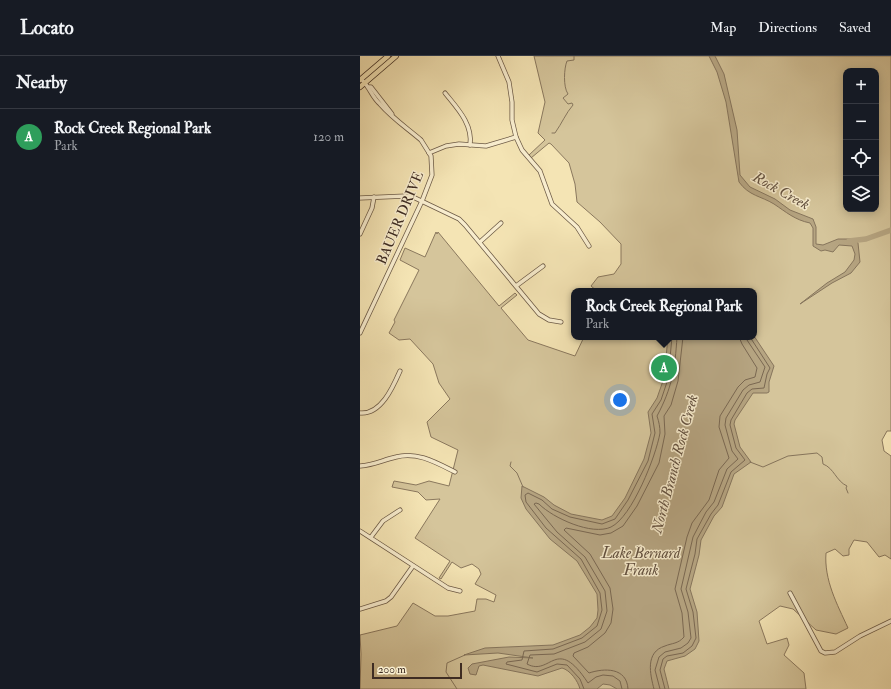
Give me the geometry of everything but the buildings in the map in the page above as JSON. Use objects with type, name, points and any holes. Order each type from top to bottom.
[{"type":"main road","points":[[360,87],[388,56]]},
{"type":"main road","points":[[364,82],[396,56]]},
{"type":"street","points":[[498,56],[511,90],[512,120],[516,137],[522,150],[540,172],[552,204],[577,227],[590,246]]},
{"type":"street","name":"BAUER DRIVE","points":[[360,333],[422,201],[432,175],[432,164],[429,153],[421,140],[396,120],[368,92],[364,82]]},
{"type":"street","name":"BAUER DRIVE","points":[[364,82],[396,120]]},
{"type":"street","points":[[445,93],[467,123],[470,133],[470,145]]},
{"type":"street","points":[[429,153],[446,146],[486,146],[516,137]]},
{"type":"street","points":[[360,198],[406,196],[422,201],[459,218],[539,314],[549,320],[561,322]]},
{"type":"street","points":[[360,234],[372,208],[374,197]]},
{"type":"street","points":[[480,242],[501,223]]},
{"type":"street","points":[[516,286],[543,266]]},
{"type":"street","points":[[360,413],[365,414],[377,408],[396,382],[400,372]]},
{"type":"street","points":[[360,466],[376,464],[396,456],[407,455],[421,457],[455,472]]},
{"type":"street","points":[[371,537],[383,521],[400,510]]},
{"type":"street","points":[[360,531],[448,588],[460,591]]},
{"type":"street","points":[[360,609],[386,601],[392,597],[413,566]]},
{"type":"street","points":[[790,593],[816,639],[821,651],[830,654],[843,648],[860,636],[891,621]]},
{"type":"shaded area","points":[[534,56],[891,56],[891,431],[887,431],[882,440],[884,451],[891,456],[891,559],[885,555],[879,557],[867,542],[854,540],[849,549],[849,555],[843,556],[835,549],[826,553],[829,582],[848,628],[836,634],[816,630],[793,609],[780,606],[759,621],[767,644],[787,638],[789,645],[784,655],[804,673],[806,689],[360,689],[360,635],[397,626],[413,603],[435,616],[448,616],[475,611],[477,599],[486,599],[494,602],[496,595],[475,584],[481,574],[479,569],[472,564],[461,568],[452,562],[441,579],[439,578],[450,561],[415,538],[440,499],[426,500],[418,492],[392,487],[394,481],[416,485],[429,481],[449,486],[458,450],[431,437],[427,422],[450,399],[439,383],[433,364],[410,339],[399,340],[389,333],[419,270],[400,260],[405,248],[425,257],[436,232],[437,234],[438,232],[499,306],[515,293],[517,295],[501,308],[528,340],[575,356],[583,340],[757,340],[757,288],[593,288],[591,286],[598,277],[614,274],[621,264],[621,244],[600,222],[577,202],[575,184],[569,163],[551,144],[549,143],[531,158],[529,155],[545,140],[538,133],[545,102]]},
{"type":"water","points":[[709,56],[715,56],[724,74],[737,130],[740,175],[750,187],[775,199],[790,210],[813,219],[816,227],[816,244],[823,245],[838,239],[855,239],[858,243],[860,262],[851,273],[832,283],[800,304],[827,283],[845,272],[854,260],[855,254],[852,246],[839,245],[833,252],[825,250],[821,251],[813,246],[813,228],[810,223],[795,218],[769,201],[751,193],[739,182],[726,102],[717,72]]},
{"type":"water","name":"Lake Bernard Frank","points":[[668,340],[757,340],[774,366],[769,382],[769,392],[753,393],[735,420],[734,424],[740,447],[751,462],[734,474],[722,507],[714,516],[701,540],[699,555],[690,589],[697,612],[699,641],[695,649],[685,656],[667,661],[664,669],[669,689],[617,689],[610,685],[603,684],[597,689],[580,689],[573,676],[562,668],[538,676],[483,665],[479,666],[476,675],[470,674],[468,668],[472,664],[509,657],[533,658],[498,653],[464,655],[485,648],[553,645],[580,635],[590,627],[597,618],[597,594],[577,561],[550,539],[526,509],[521,498],[522,486],[544,497],[554,505],[571,514],[602,520],[612,516],[625,498],[644,459],[651,433],[648,412],[657,398],[664,378]]},
{"type":"waterway","points":[[552,133],[555,133],[573,105],[572,103],[568,104],[563,98],[568,94],[566,91],[565,82],[566,64],[567,61],[574,60],[574,56]]},
{"type":"waterway","name":"Rock Creek","points":[[849,241],[866,239],[891,230]]},
{"type":"waterway","points":[[750,462],[763,467],[788,456],[817,453],[822,457],[823,464],[830,468],[840,481],[847,486],[846,488],[848,493]]},
{"type":"waterway","points":[[511,462],[510,466],[517,473],[523,487]]},
{"type":"waterway","name":"North Branch Rock Creek","points":[[457,689],[446,672],[447,663],[465,655]]},
{"type":"place","name":"Rock Creek Regional Park","points":[[664,368]]}]
